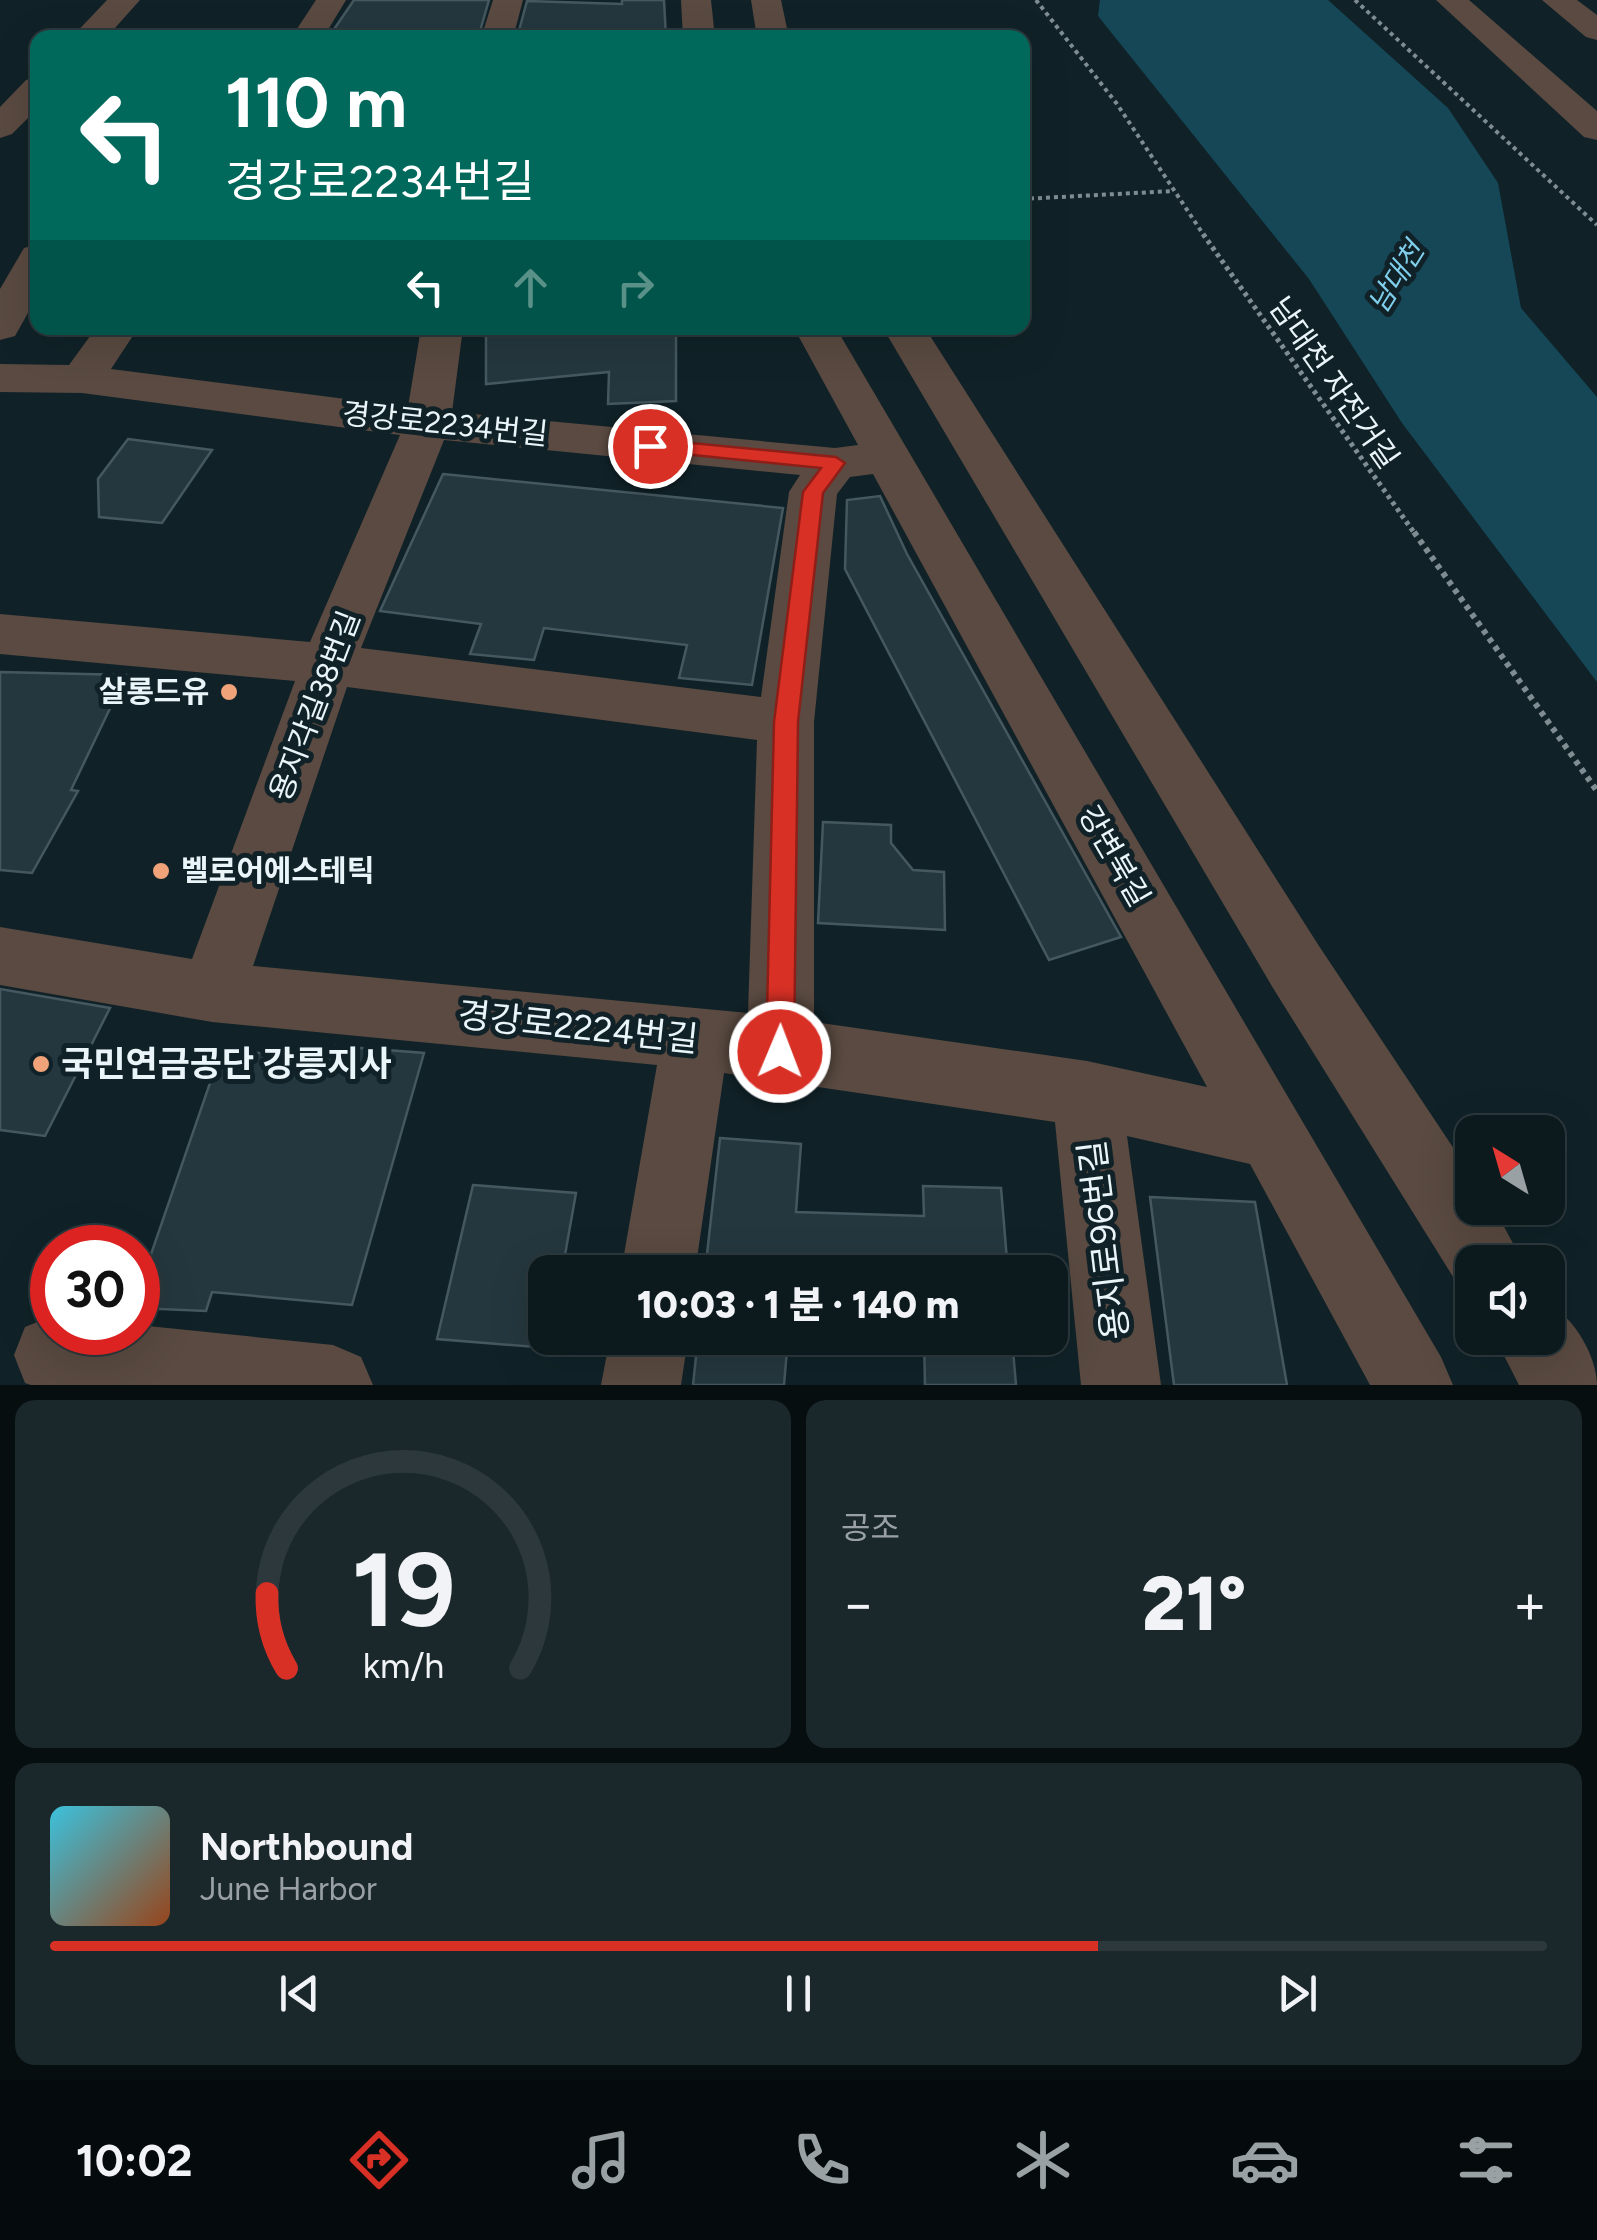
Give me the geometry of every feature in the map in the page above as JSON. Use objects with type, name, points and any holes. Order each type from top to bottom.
[{"type":"street","points":[[95,30],[125,0]]},
{"type":"street","points":[[312,30],[331,0]]},
{"type":"street","points":[[499,30],[508,0]]},
{"type":"street","points":[[696,0],[698,30]]},
{"type":"street","points":[[766,0],[772,30]]},
{"type":"street","points":[[1451,0],[1597,129]]},
{"type":"street","points":[[1556,0],[1597,30]]},
{"type":"street","points":[[0,79],[30,83]]},
{"type":"street","points":[[0,127],[30,93]]},
{"type":"street","points":[[0,327],[30,271]]},
{"type":"street","points":[[82,379],[112,335]]},
{"type":"street","name":"용지각길38번길","points":[[212,992],[328,664],[428,424],[441,335]]},
{"type":"street","name":"강변북길","points":[[818,335],[863,460],[1272,1135],[1413,1385]]},
{"type":"street","points":[[908,335],[1296,967],[1475,1245]]},
{"type":"street","name":"경강로2234번길","points":[[0,378],[82,379],[428,424],[863,460]]},
{"type":"street","points":[[780,1052],[786,722],[813,492],[863,460]]},
{"type":"street","points":[[0,634],[328,664],[786,722]]},
{"type":"street","name":"경강로2224번길","points":[[0,956],[212,992],[695,1037],[1087,1094],[1272,1135]]},
{"type":"street","points":[[661,1255],[695,1037]]},
{"type":"street","name":"용지로96번길","points":[[1087,1094],[1120,1385]]},
{"type":"street","points":[[61,1355],[334,1385]]},
{"type":"street","points":[[641,1385],[645,1355]]},
{"type":"street","points":[[1545,1355],[1564,1385]]},
{"type":"path","name":"남대천 자전거길","points":[[1036,0],[1117,104],[1173,191],[1597,791]]},
{"type":"path","points":[[1355,0],[1597,225]]},
{"type":"path","points":[[1030,199],[1173,191]]},
{"type":"water","name":"남대천","points":[[1100,0],[1328,0],[1448,108],[1498,183],[1521,308],[1597,397],[1597,682],[1402,423],[1309,279],[1098,16]]},
{"type":"building","points":[[354,0],[489,0],[480,30],[333,30]]},
{"type":"building","points":[[622,0],[664,0],[666,30],[519,30],[527,1],[622,4]]},
{"type":"building","points":[[486,335],[676,335],[676,401],[608,404],[609,372],[486,384]]},
{"type":"building","points":[[128,439],[212,450],[162,523],[99,517],[98,479]]},
{"type":"building","points":[[443,474],[783,508],[752,685],[679,678],[687,645],[544,628],[534,660],[470,654],[481,624],[380,611]]},
{"type":"building","points":[[880,496],[907,554],[1121,937],[1049,960],[845,569],[847,500]]},
{"type":"building","points":[[0,672],[126,675],[71,790],[78,791],[32,873],[0,870]]},
{"type":"building","points":[[823,822],[891,825],[891,843],[913,870],[944,872],[945,930],[818,923]]},
{"type":"building","name":"국민연금공단 강릉지사","points":[[0,989],[110,1008],[45,1136],[0,1130]]},
{"type":"building","points":[[335,1046],[424,1053],[352,1305],[212,1292],[206,1311],[160,1309],[160,1228],[221,1051],[331,1057]]},
{"type":"building","points":[[720,1138],[801,1144],[796,1212],[924,1216],[923,1186],[1001,1188],[1007,1255],[707,1255]]},
{"type":"building","points":[[473,1185],[576,1193],[565,1255],[528,1255],[528,1346],[437,1339]]},
{"type":"building","points":[[1150,1197],[1255,1202],[1287,1385],[1174,1385]]},
{"type":"building","points":[[696,1355],[787,1355],[784,1385],[693,1385]]},
{"type":"building","points":[[924,1355],[1013,1355],[1016,1385],[925,1385]]},
{"type":"place","name":"살롱드유","points":[[229,692]]},
{"type":"place","name":"벨로어에스테틱","points":[[161,871]]},
{"type":"place","name":"국민연금공단 강릉지사","points":[[41,1064]]},
{"type":"route","points":[[650,446],[836,463],[813,492],[786,722],[780,1052]]}]
